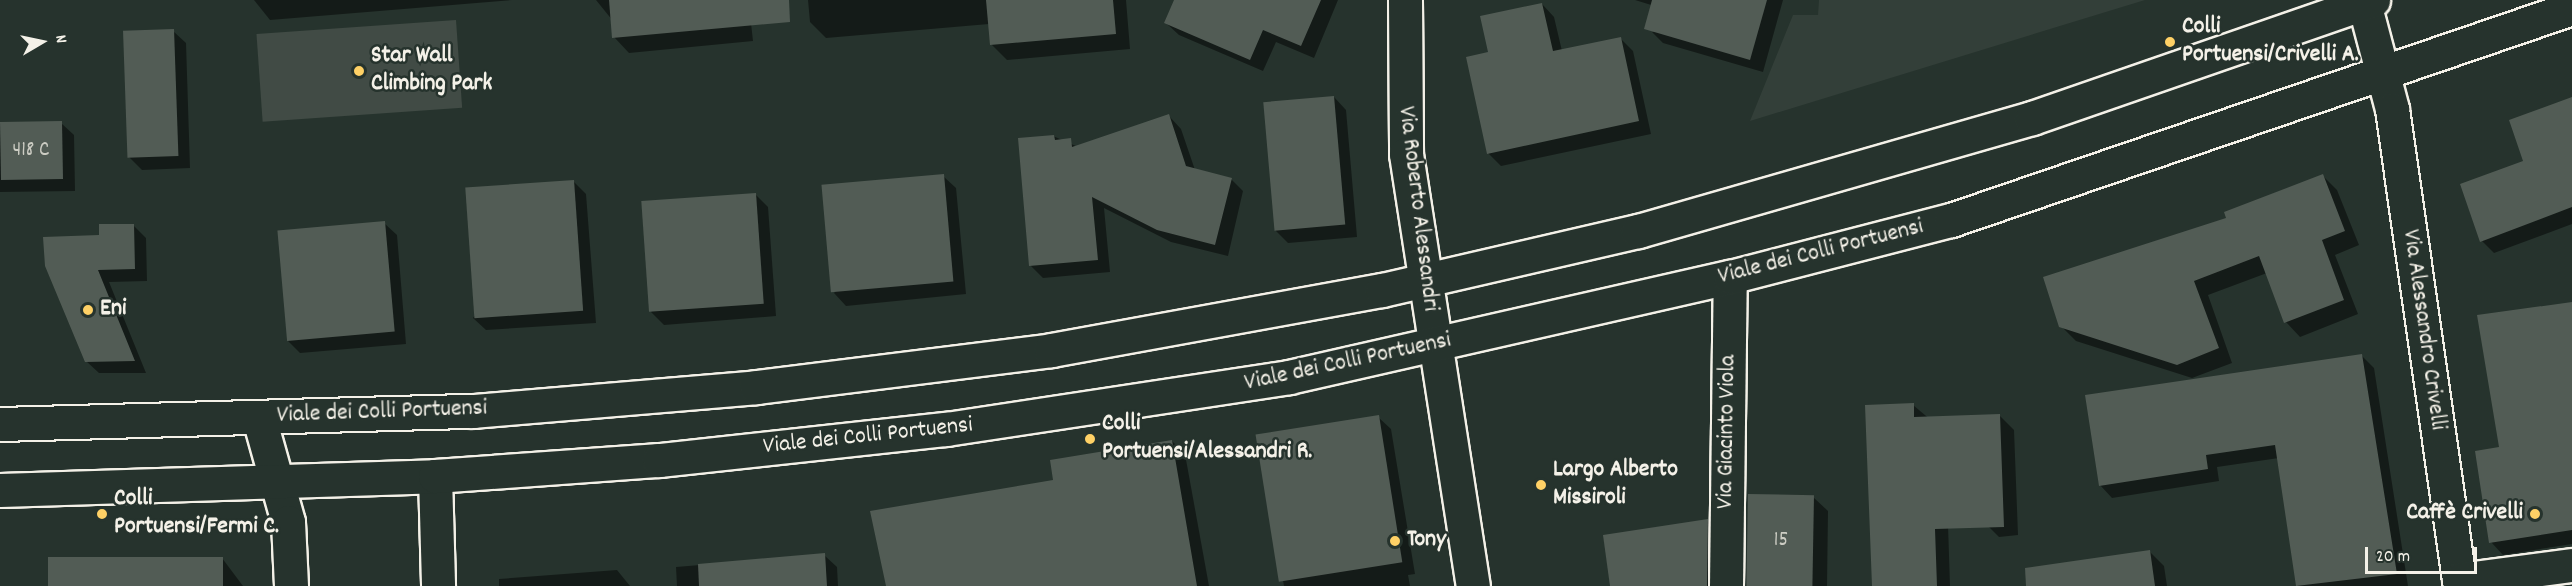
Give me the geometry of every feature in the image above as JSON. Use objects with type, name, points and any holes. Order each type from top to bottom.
[{"type":"main road","name":"Via Roberto Alessandri","points":[[1406,0],[1406,154],[1423,281],[1436,345],[1473,586]]},
{"type":"main road","name":"Viale dei Colli Portuensi","points":[[0,424],[259,418],[567,404],[873,374],[1051,350],[1423,281],[1638,231],[1932,149],[2368,2],[2385,74]]},
{"type":"main road","name":"Viale dei Colli Portuensi","points":[[0,490],[278,483],[435,476],[946,429],[1288,377],[1730,278],[1951,220],[2385,74],[2572,8]]},
{"type":"main road","name":"Via Alessandro Crivelli","points":[[2385,74],[2460,583]]},
{"type":"main road","name":"Via Giacinto Viola","points":[[1726,586],[1730,278]]},
{"type":"main road","name":"Viale dei Colli Portuensi","points":[[259,418],[278,483]]},
{"type":"main road","points":[[435,476],[438,586]]},
{"type":"main road","points":[[278,483],[288,522],[291,586]]},
{"type":"main road","points":[[2460,583],[2572,565]]},
{"type":"shaded area","points":[[1819,0],[2145,0],[1750,121],[1793,15],[1818,15]]},
{"type":"shaded area","name":"Star Wall Climbing Park","points":[[456,20],[462,108],[263,122],[256,34]]},
{"type":"building","points":[[609,0],[789,0],[790,22],[612,38]]},
{"type":"building","points":[[986,0],[1113,0],[1116,34],[990,45]]},
{"type":"building","points":[[1174,0],[1321,0],[1301,46],[1263,30],[1250,60],[1164,23]]},
{"type":"building","points":[[1652,0],[1767,0],[1750,60],[1644,29]]},
{"type":"building","points":[[1542,3],[1553,51],[1621,37],[1639,121],[1487,154],[1466,57],[1488,52],[1480,16]]},
{"type":"building","points":[[174,29],[178,156],[127,158],[123,31]]},
{"type":"building","points":[[1334,96],[1345,225],[1275,231],[1263,102]]},
{"type":"building","points":[[2572,97],[2572,207],[2480,242],[2460,184],[2523,161],[2509,120]]},
{"type":"building","points":[[1169,114],[1186,166],[1232,178],[1215,245],[1157,230],[1092,197],[1098,260],[1029,266],[1018,138],[1054,135],[1055,140],[1071,138],[1072,147]]},
{"type":"building","points":[[62,121],[63,179],[1,180],[0,122]]},
{"type":"building","points":[[944,174],[953,282],[831,292],[821,185]]},
{"type":"building","points":[[2323,174],[2345,231],[2322,240],[2344,300],[2284,323],[2259,256],[2194,281],[2219,348],[2177,365],[2059,327],[2043,277],[2226,218],[2224,212]]},
{"type":"building","points":[[574,180],[583,311],[474,318],[465,188]]},
{"type":"building","points":[[756,193],[764,304],[649,312],[641,201]]},
{"type":"building","points":[[385,221],[395,332],[287,341],[277,230]]},
{"type":"building","points":[[99,224],[134,224],[135,269],[98,270],[135,361],[85,362],[45,266],[43,237],[99,235]]},
{"type":"building","points":[[2572,302],[2572,530],[2489,543],[2475,451],[2499,447],[2477,315]]},
{"type":"building","points":[[2362,354],[2397,574],[2296,586],[2275,445],[2206,455],[2208,469],[2099,486],[2085,395]]},
{"type":"building","points":[[1914,403],[1914,417],[2000,414],[2004,527],[1935,529],[1937,586],[1872,586],[1865,405]]},
{"type":"building","points":[[1379,415],[1402,562],[1279,582],[1256,435]]},
{"type":"building","points":[[1172,440],[1197,586],[886,586],[870,511],[1053,480],[1050,460]]},
{"type":"building","points":[[1748,494],[1814,495],[1812,586],[1746,586]]},
{"type":"building","points":[[1708,519],[1707,586],[1610,586],[1603,535]]},
{"type":"building","points":[[2150,550],[2155,586],[2026,586],[2025,568]]},
{"type":"building","points":[[825,553],[827,586],[699,586],[698,564]]},
{"type":"building","points":[[48,557],[223,557],[223,586],[48,586]]},
{"type":"place","name":"Colli Portuensi/Crivelli A.","points":[[2170,42]]},
{"type":"place","name":"Star Wall Climbing Park","points":[[359,71]]},
{"type":"place","name":"Eni","points":[[88,310]]},
{"type":"place","name":"Colli Portuensi/Alessandri R.","points":[[1090,439]]},
{"type":"place","name":"Largo Alberto Missiroli","points":[[1541,485]]},
{"type":"place","name":"Colli Portuensi/Fermi C.","points":[[102,514]]},
{"type":"place","name":"Caffè Crivelli","points":[[2535,514]]},
{"type":"place","name":"Tony","points":[[1395,541]]}]
